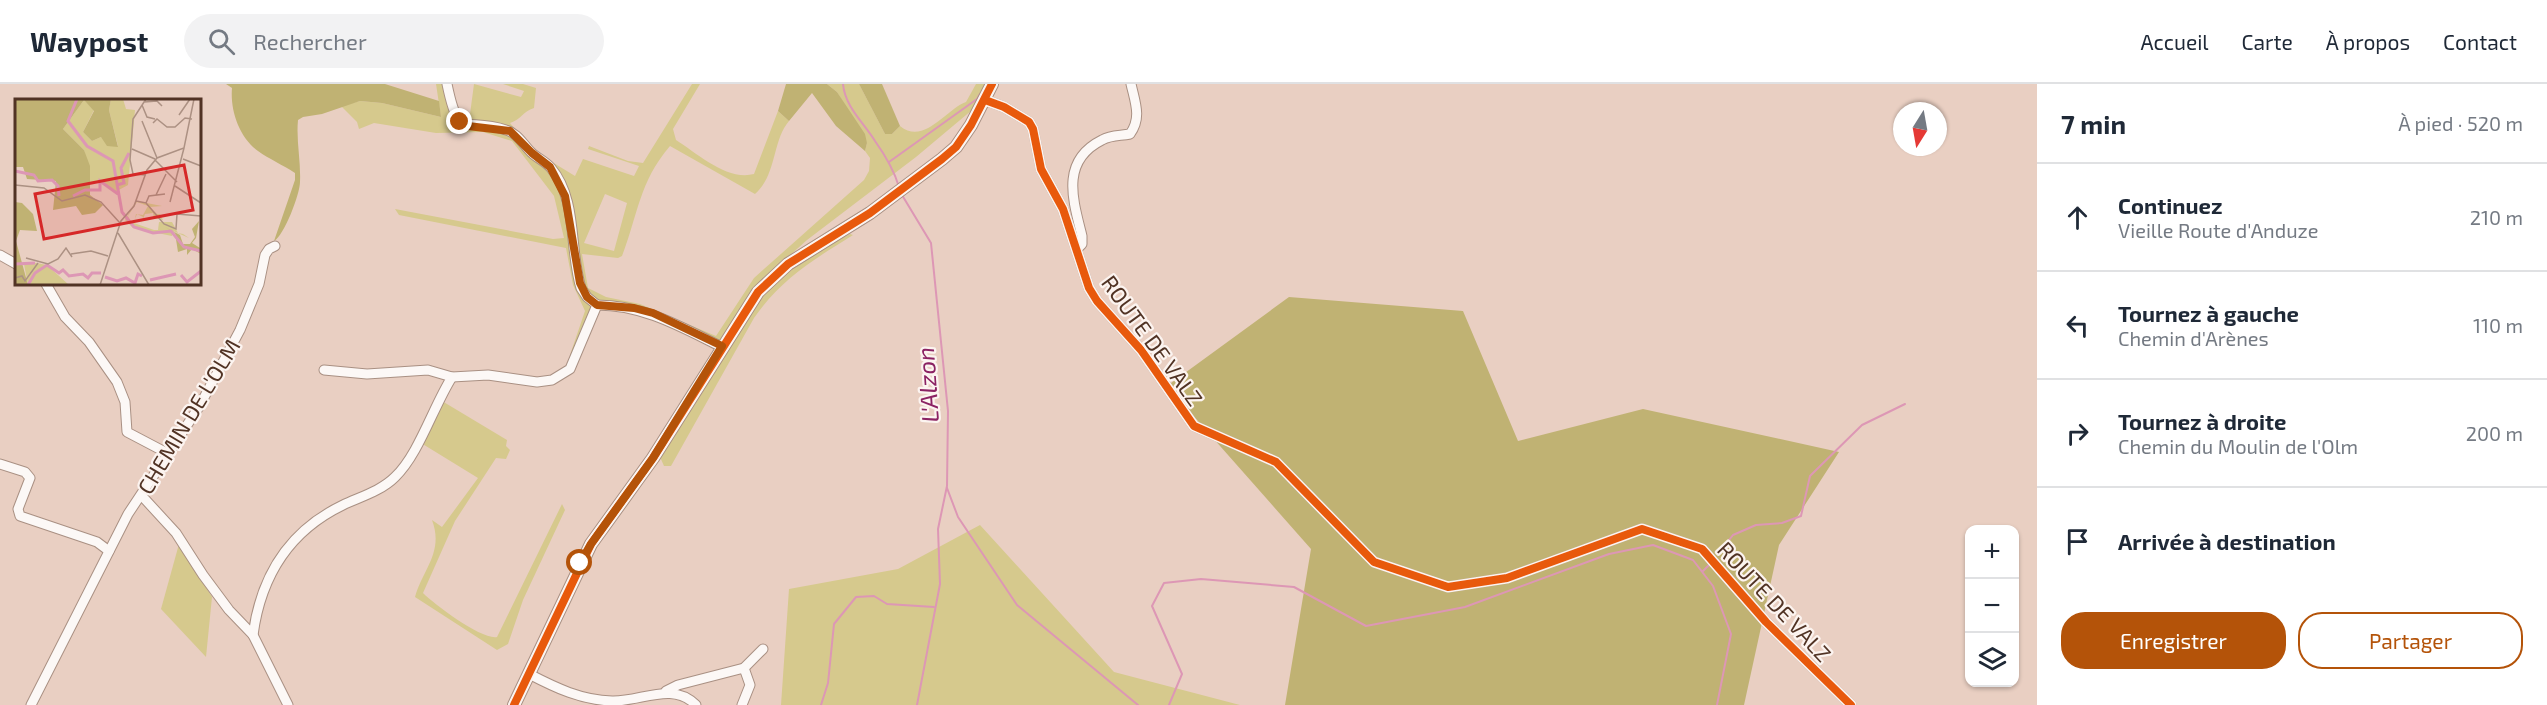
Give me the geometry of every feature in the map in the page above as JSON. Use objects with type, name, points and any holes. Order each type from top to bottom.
[{"type":"street","points":[[447,84],[453,112],[460,122],[468,126],[510,131],[550,167],[565,196],[581,288],[587,297],[597,305],[634,308],[653,313],[722,346]]},
{"type":"street","points":[[513,705],[591,544],[653,458],[758,292],[788,264],[870,213],[942,159],[961,140],[992,84]]},
{"type":"street","points":[[1077,248],[1082,244],[1082,236],[1072,191],[1074,168],[1086,151],[1093,146],[1112,136],[1130,134],[1137,118],[1131,84]]},
{"type":"street","name":"ROUTE DE VALZ","points":[[985,100],[1023,117],[1033,129],[1041,169],[1063,209],[1087,282],[1097,301],[1141,350],[1194,426],[1276,462],[1374,562],[1448,586],[1507,578],[1642,529],[1702,549],[1766,622],[1851,705]]},
{"type":"street","name":"CHEMIN DE L'OLM","points":[[31,705],[132,507],[142,496],[167,453],[199,407],[240,330],[259,284],[265,255],[275,246]]},
{"type":"street","points":[[0,255],[15,263]]},
{"type":"street","points":[[47,285],[65,317],[89,342],[117,382],[125,402],[127,432],[167,453]]},
{"type":"street","points":[[324,370],[367,374],[428,370],[452,377],[488,375],[537,382],[552,380],[562,375],[574,361],[597,305]]},
{"type":"street","points":[[253,634],[257,611],[264,591],[285,549],[323,515],[380,488],[402,471],[437,401],[452,377]]},
{"type":"street","points":[[0,464],[25,472],[30,478],[18,508],[20,516],[97,543],[109,551]]},
{"type":"street","points":[[142,496],[176,533],[229,610],[253,634],[288,705]]},
{"type":"street","points":[[664,693],[678,685],[744,668],[763,649]]},
{"type":"street","points":[[742,705],[750,685],[744,668]]},
{"type":"street","points":[[529,674],[561,692],[611,701],[677,693],[696,705]]},
{"type":"shaded area","points":[[226,84],[385,84],[439,101],[441,117],[382,103],[360,101],[298,120],[299,188],[287,223],[274,241],[295,180],[295,173],[251,145],[237,122],[234,114],[232,88]]},
{"type":"shaded area","points":[[436,84],[449,84],[457,112],[470,114],[474,84],[521,97],[524,91],[503,84],[523,84],[536,88],[534,108],[510,123],[534,151],[575,176],[583,159],[634,176],[639,166],[588,149],[589,146],[628,161],[643,163],[692,84],[700,84],[673,129],[676,140],[713,165],[734,174],[744,175],[754,174],[778,111],[789,121],[780,138],[767,177],[755,194],[670,146],[645,186],[622,256],[618,258],[582,254],[588,288],[606,297],[640,304],[716,336],[754,278],[864,180],[869,171],[870,158],[865,151],[867,143],[837,92],[827,84],[859,84],[885,134],[892,134],[900,126],[909,131],[918,132],[926,129],[966,102],[976,84],[988,84],[978,105],[916,157],[807,240],[758,284],[718,345],[672,322],[597,305],[577,357],[570,355],[585,311],[573,285],[566,248],[399,215],[395,209],[553,239],[564,238],[554,196],[512,141],[483,132],[436,133],[374,123],[359,129],[357,122],[341,106],[360,101],[382,103],[441,117]],"holes":[[[605,194],[627,203],[614,251],[584,243]]]},
{"type":"shaded area","points":[[786,84],[827,84],[837,92],[865,134],[867,143],[865,151],[836,126],[812,93],[789,121],[778,111]]},
{"type":"shaded area","points":[[859,84],[882,84],[900,126],[892,134],[885,134]]},
{"type":"shaded area","points":[[850,234],[853,235],[799,271],[764,304],[671,466],[664,466],[660,457],[760,298],[793,267],[816,251]]},
{"type":"shaded area","points":[[1289,297],[1463,311],[1518,441],[1643,409],[1839,452],[1779,545],[1744,705],[1285,705],[1311,549],[1167,386]]},
{"type":"shaded area","points":[[442,401],[507,440],[506,446],[510,450],[506,459],[496,458],[455,521],[423,593],[470,628],[497,637],[562,504],[565,510],[523,600],[508,644],[497,650],[415,597],[436,542],[432,520],[442,527],[478,478],[421,443]]},
{"type":"shaded area","points":[[980,525],[1114,672],[1240,705],[781,705],[789,589],[898,569]]},
{"type":"shaded area","points":[[179,544],[212,597],[206,657],[161,609]]},
{"type":"waterway","name":"L'Alzon","points":[[843,84],[847,100],[886,157],[899,187]]},
{"type":"waterway","points":[[889,162],[977,99],[980,94]]},
{"type":"waterway","name":"L'Alzon","points":[[902,195],[931,243],[948,411],[947,486],[938,529],[940,584],[917,705]]},
{"type":"waterway","points":[[1718,554],[1733,535],[1756,525],[1782,523],[1801,516],[1810,476],[1862,425],[1905,404]]},
{"type":"waterway","points":[[947,488],[958,517],[1017,605],[1138,705]]},
{"type":"waterway","points":[[1169,705],[1182,674],[1152,606],[1164,583],[1201,579],[1294,587],[1366,626],[1465,607],[1609,554],[1653,545],[1693,560],[1713,586],[1731,634],[1717,705]]},
{"type":"waterway","points":[[1703,571],[1709,565]]},
{"type":"waterway","points":[[821,705],[828,683],[834,624],[856,597],[874,596],[887,604],[934,607]]},
{"type":"cycle path","points":[[514,705],[591,544],[653,458],[758,292],[788,264],[870,213],[956,147],[971,125],[992,84]]},
{"type":"cycle path","points":[[985,100],[1004,107],[1029,122],[1033,129],[1041,169],[1063,209],[1089,288],[1097,301],[1141,350],[1194,426],[1276,462],[1374,562],[1448,587],[1507,578],[1642,529],[1702,549],[1766,622],[1851,705]]},
{"type":"route","points":[[460,122],[468,126],[510,131],[550,167],[565,196],[580,283],[592,302],[597,305],[634,308],[653,313],[722,346],[653,458],[591,544],[580,563]]}]
